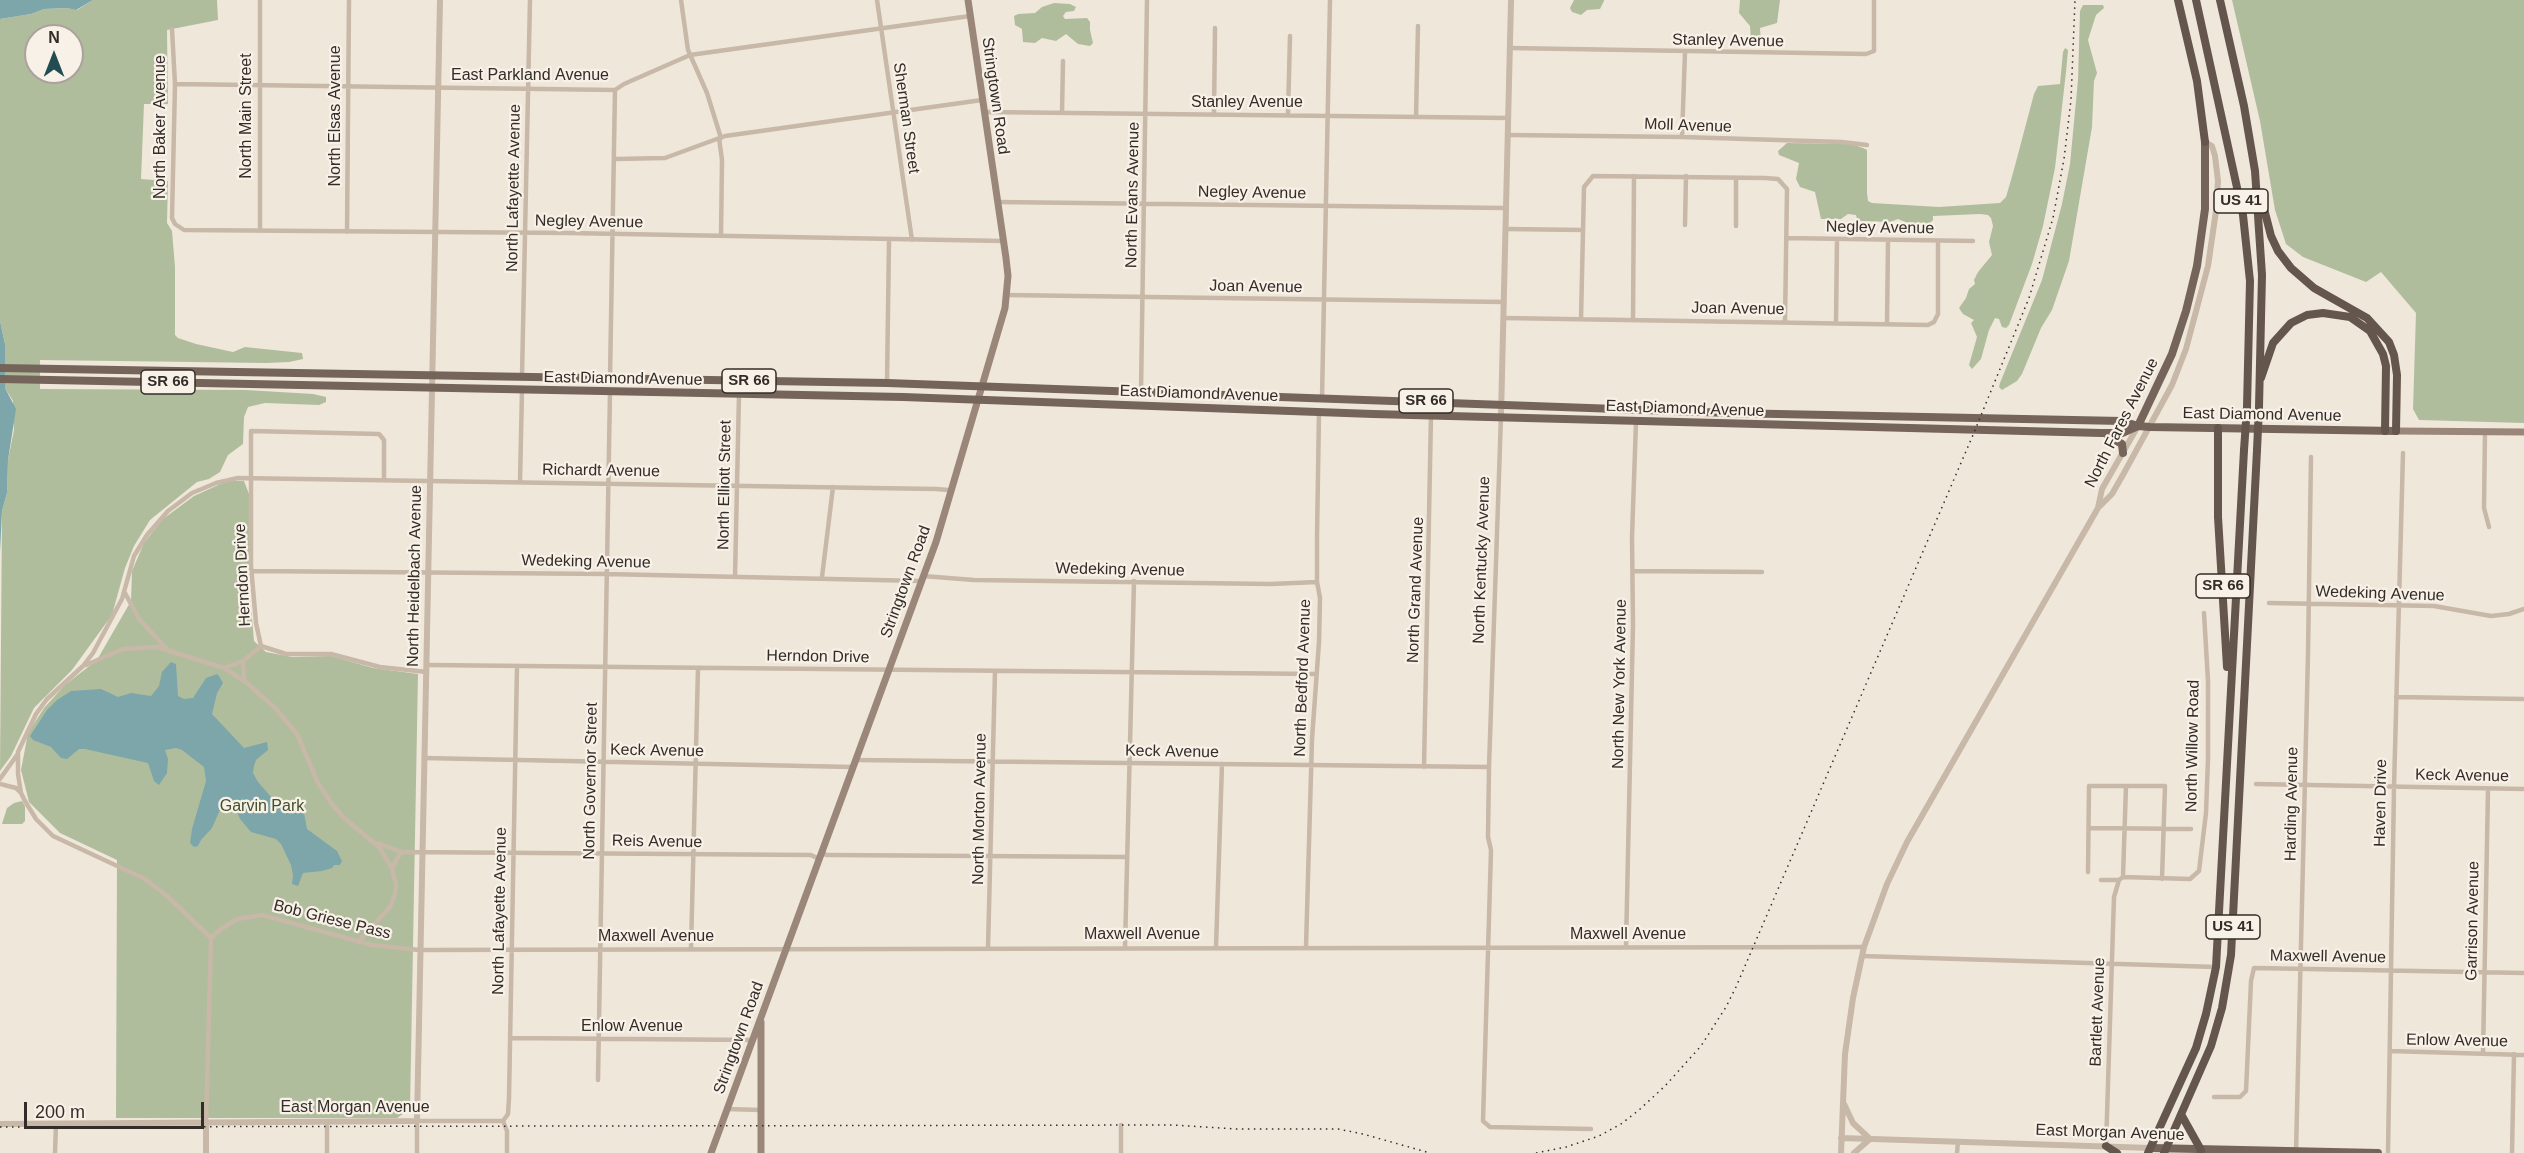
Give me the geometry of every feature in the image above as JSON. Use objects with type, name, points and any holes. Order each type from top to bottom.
[{"type":"highway","points":[[2178,0],[2197,81],[2205,142]]},
{"type":"highway","name":"US 41","points":[[2150,1150],[2196,1048],[2209,1004],[2216,967],[2251,322],[2246,236],[2237,183],[2196,0]]},
{"type":"highway","name":"US 41","points":[[2165,1151],[2206,1061],[2217,1027],[2231,956],[2261,378],[2262,275],[2255,171],[2244,106],[2220,0]]},
{"type":"highway","points":[[2255,171],[2271,236],[2278,251],[2291,268],[2314,288],[2367,318],[2389,342],[2397,375],[2396,431]]},
{"type":"highway","points":[[2261,378],[2273,343],[2291,322],[2307,315],[2323,313],[2350,317],[2370,331],[2383,354],[2386,366],[2385,431]]},
{"type":"highway","name":"SR 66","points":[[2218,428],[2217,491],[2226,627],[2228,744]]},
{"type":"highway","points":[[2182,1116],[2201,1151]]},
{"type":"highway","points":[[2106,1146],[2117,1153]]},
{"type":"main road","name":"Stringtown Road","points":[[711,1153],[922,578],[951,493],[999,333],[1007,295],[1008,276],[968,0]]},
{"type":"main road","name":"North Fares Avenue","points":[[2138,426],[2172,354],[2197,266],[2205,208],[2205,142]]},
{"type":"main road","name":"East Diamond Avenue","points":[[0,368],[887,383],[1501,403],[1729,413],[2122,421],[2150,427],[2396,431]]},
{"type":"main road","name":"East Diamond Avenue","points":[[0,379],[979,400],[1636,422],[2122,434],[2138,426]]},
{"type":"main road","points":[[2396,431],[2524,432]]},
{"type":"main road","points":[[2101,433],[2120,442],[2123,446],[2123,453]]},
{"type":"main road","points":[[760,1153],[761,1016]]},
{"type":"main road","name":"East Morgan Avenue","points":[[2150,1150],[2378,1153]]},
{"type":"street","name":"North Main Street","points":[[260,0],[260,231]]},
{"type":"street","name":"North Elsas Avenue","points":[[347,232],[349,0]]},
{"type":"street","name":"North Heidelbach Avenue","points":[[417,1153],[419,950],[440,0]]},
{"type":"street","name":"North Lafayette Avenue","points":[[522,376],[530,0]]},
{"type":"street","points":[[681,0],[690,55],[707,94],[720,138],[721,236]]},
{"type":"street","name":"Sherman Street","points":[[877,0],[912,240]]},
{"type":"street","name":"North Evans Avenue","points":[[1141,391],[1147,0]]},
{"type":"street","points":[[1322,398],[1330,0]]},
{"type":"street","name":"North Kentucky Avenue","points":[[1511,0],[1504,318],[1489,767],[1488,837],[1491,850],[1486,946],[1482,1121],[1490,1127],[1591,1129]]},
{"type":"street","name":"Stanley Avenue","points":[[1510,48],[1856,55],[1874,51],[1874,0]]},
{"type":"street","name":"East Parkland Avenue","points":[[175,84],[615,90],[690,55],[970,16]]},
{"type":"street","points":[[1416,117],[1418,26]]},
{"type":"street","points":[[1214,115],[1215,28]]},
{"type":"street","name":"North Baker Avenue","points":[[172,29],[175,84],[172,218],[175,225]]},
{"type":"street","points":[[1288,115],[1290,36]]},
{"type":"street","points":[[1682,137],[1685,52]]},
{"type":"street","points":[[1062,112],[1063,61]]},
{"type":"street","points":[[610,378],[615,90]]},
{"type":"street","points":[[615,159],[665,158],[720,138],[982,100]]},
{"type":"street","name":"Stanley Avenue","points":[[985,112],[1508,118]]},
{"type":"street","name":"Moll Avenue","points":[[1508,135],[1682,137],[1842,142],[1867,145]]},
{"type":"street","name":"North Fares Avenue","points":[[1841,1153],[1847,1035],[1864,947],[1887,884],[1907,842],[2098,508],[2112,494],[2150,427],[2172,385],[2186,349],[2210,258],[2216,211],[2218,181],[2213,149],[2205,142]]},
{"type":"street","points":[[1581,319],[1584,187],[1588,180],[1596,175],[1778,179],[1787,189],[1785,322]]},
{"type":"street","points":[[1633,320],[1634,176]]},
{"type":"street","points":[[1685,225],[1686,177]]},
{"type":"street","points":[[1736,178],[1736,226]]},
{"type":"street","name":"Negley Avenue","points":[[997,202],[1506,208]]},
{"type":"street","name":"Negley Avenue","points":[[175,225],[188,231],[613,234],[1003,241]]},
{"type":"street","points":[[1506,229],[1582,230]]},
{"type":"street","name":"Negley Avenue","points":[[1786,238],[1973,241]]},
{"type":"street","points":[[1836,323],[1837,239]]},
{"type":"street","points":[[887,383],[889,240]]},
{"type":"street","points":[[1887,324],[1888,240]]},
{"type":"street","name":"Joan Avenue","points":[[1504,318],[1928,325],[1935,320],[1938,314],[1938,241]]},
{"type":"street","name":"Joan Avenue","points":[[1007,295],[1504,302]]},
{"type":"street","points":[[520,482],[522,390]]},
{"type":"street","name":"North Governor Street","points":[[598,1080],[610,392]]},
{"type":"street","name":"North Elliott Street","points":[[735,577],[739,394]]},
{"type":"street","name":"North Bedford Avenue","points":[[1306,946],[1320,598],[1317,582],[1319,412]]},
{"type":"street","name":"North Grand Avenue","points":[[1424,767],[1431,414]]},
{"type":"street","name":"North New York Avenue","points":[[1626,946],[1632,537],[1636,422]]},
{"type":"street","name":"North Fares Avenue","points":[[2098,508],[2102,489],[2138,426]]},
{"type":"street","points":[[249,477],[251,431],[360,433],[379,434],[384,440],[384,480]]},
{"type":"street","points":[[2485,432],[2483,500],[2489,527]]},
{"type":"street","name":"Haven Drive","points":[[2388,1153],[2394,787],[2403,453]]},
{"type":"street","name":"Harding Avenue","points":[[2296,1152],[2309,604],[2310,457]]},
{"type":"street","name":"Richardt Avenue","points":[[83,666],[113,619],[124,592],[134,556],[147,535],[168,511],[192,493],[216,483],[249,477],[936,489],[948,490],[951,493]]},
{"type":"street","name":"Herndon Drive","points":[[249,477],[252,484],[252,571],[256,623],[261,646],[286,654],[331,654],[380,667],[427,669],[517,666],[1316,674]]},
{"type":"street","points":[[822,577],[833,487]]},
{"type":"street","name":"Wedeking Avenue","points":[[252,571],[1271,584],[1317,582]]},
{"type":"street","points":[[1633,571],[1761,572]]},
{"type":"street","points":[[1125,947],[1134,581]]},
{"type":"street","points":[[124,592],[139,619],[168,650]]},
{"type":"street","name":"Wedeking Avenue","points":[[2269,603],[2434,606],[2491,616],[2524,609]]},
{"type":"street","name":"North Willow Road","points":[[2162,879],[2196,877],[2201,859],[2208,759],[2208,681],[2204,614]]},
{"type":"street","points":[[224,668],[243,661],[261,646]]},
{"type":"street","points":[[0,779],[18,753],[42,705],[83,666],[123,649],[150,647],[168,650],[224,668],[266,698],[290,725],[303,746],[318,783],[337,811],[379,847],[392,868],[396,885],[390,907],[359,941]]},
{"type":"street","points":[[243,661],[243,676],[246,682]]},
{"type":"street","name":"North Lafayette Avenue","points":[[507,1153],[506,1127],[503,1121],[508,1114],[517,666]]},
{"type":"street","points":[[691,949],[698,668]]},
{"type":"street","name":"North Morton Avenue","points":[[988,948],[995,671]]},
{"type":"street","points":[[2396,696],[2524,699]]},
{"type":"street","points":[[18,753],[21,793]]},
{"type":"street","name":"Keck Avenue","points":[[424,758],[696,764],[993,762],[1489,767]]},
{"type":"street","points":[[1216,947],[1222,764]]},
{"type":"street","points":[[0,784],[16,788],[36,819],[53,836],[145,879],[167,896],[211,938],[206,1153]]},
{"type":"street","name":"Keck Avenue","points":[[2256,784],[2524,789]]},
{"type":"street","points":[[2088,872],[2090,786],[2165,786],[2162,879],[2101,880]]},
{"type":"street","name":"Bartlett Avenue","points":[[2106,1146],[2114,897],[2121,878],[2126,828],[2126,786]]},
{"type":"street","name":"Garrison Avenue","points":[[2483,1054],[2488,789]]},
{"type":"street","points":[[2089,828],[2191,829]]},
{"type":"street","points":[[371,839],[401,852],[392,868]]},
{"type":"street","points":[[823,849],[823,853],[831,855],[1127,857]]},
{"type":"street","name":"Reis Avenue","points":[[401,852],[811,855],[819,858]]},
{"type":"street","name":"Bob Griese Pass","points":[[211,938],[237,919],[262,915],[359,941],[386,947],[419,950]]},
{"type":"street","name":"Maxwell Avenue","points":[[419,950],[1306,946],[1864,947]]},
{"type":"street","points":[[1862,956],[2216,967]]},
{"type":"street","name":"Maxwell Avenue","points":[[2214,1097],[2240,1097],[2246,1090],[2251,981],[2254,968],[2524,972]]},
{"type":"street","name":"Enlow Avenue","points":[[510,1038],[753,1040]]},
{"type":"street","name":"Enlow Avenue","points":[[2390,1051],[2524,1055]]},
{"type":"street","points":[[2512,1153],[2514,1054]]},
{"type":"street","points":[[1842,1101],[1853,1123],[1870,1139],[1854,1153]]},
{"type":"street","points":[[727,1109],[760,1110]]},
{"type":"street","name":"East Morgan Avenue","points":[[0,1124],[503,1121]]},
{"type":"street","points":[[327,1122],[327,1153]]},
{"type":"street","points":[[55,1153],[56,1124]]},
{"type":"street","points":[[1120,1153],[1121,1125]]},
{"type":"street","name":"East Morgan Avenue","points":[[1842,1138],[2106,1146],[2150,1150]]},
{"type":"street","points":[[1957,1153],[1958,1142]]},
{"type":"green space","points":[[93,0],[217,0],[218,20],[167,30],[168,104],[144,104],[141,179],[168,181],[167,223],[172,231],[175,267],[175,335],[196,344],[233,352],[245,347],[302,353],[303,359],[267,363],[40,360],[40,389],[246,390],[313,394],[326,397],[326,402],[319,405],[265,403],[248,407],[244,417],[243,444],[228,455],[220,472],[209,479],[197,482],[150,520],[134,546],[125,568],[112,615],[72,670],[34,708],[11,756],[0,771],[2,511],[7,493],[8,460],[14,430],[13,401],[5,388],[5,344],[0,321],[0,19],[31,14],[44,9],[77,10]]},
{"type":"green space","points":[[1574,0],[1604,1],[1600,9],[1587,10],[1581,15],[1572,12],[1570,8]]},
{"type":"green space","points":[[1740,0],[1780,0],[1777,23],[1760,28],[1761,43],[1751,41],[1750,26],[1739,13]]},
{"type":"green space","points":[[2232,0],[2524,0],[2524,423],[2419,420],[2413,409],[2416,313],[2381,272],[2366,282],[2303,257],[2286,244],[2275,210],[2260,121]]},
{"type":"green space","points":[[1054,3],[1070,4],[1076,7],[1074,11],[1066,12],[1063,16],[1065,19],[1087,18],[1090,22],[1093,43],[1090,46],[1078,44],[1066,34],[1056,41],[1042,38],[1035,43],[1023,42],[1022,29],[1015,25],[1014,16],[1035,13],[1042,7]]},
{"type":"green space","points":[[2083,5],[2103,5],[2104,8],[2096,15],[2088,40],[2097,73],[2094,81],[2092,127],[2069,261],[2052,310],[2041,328],[2022,374],[2017,381],[2002,390],[1999,387],[2000,383],[2042,280],[2062,204],[2070,164],[2078,80],[2080,11]]},
{"type":"green space","points":[[2065,48],[2068,50],[2055,168],[2043,226],[2032,264],[2009,325],[2006,328],[2002,327],[1999,319],[1995,318],[1989,330],[1981,359],[1972,369],[1969,365],[1977,337],[1971,323],[1974,320],[1963,314],[1959,308],[1969,289],[1975,284],[1974,280],[1978,272],[1992,255],[1989,242],[1993,226],[1991,218],[1980,214],[1933,216],[1933,220],[1927,226],[1910,224],[1898,219],[1890,222],[1861,221],[1856,215],[1848,214],[1841,219],[1821,219],[1815,192],[1800,187],[1796,179],[1799,163],[1779,155],[1778,151],[1787,143],[1851,144],[1867,150],[1867,193],[1868,201],[1872,203],[1939,207],[2000,203],[2006,197],[2034,94],[2038,86],[2060,84]]},
{"type":"green space","name":"Garvin Park","points":[[227,481],[244,481],[249,494],[249,585],[254,641],[266,652],[292,657],[331,656],[373,668],[418,674],[410,1109],[397,1118],[116,1118],[117,860],[60,833],[29,802],[21,770],[28,733],[44,708],[65,685],[97,660],[131,601],[132,571],[144,543],[163,519],[194,496]]},
{"type":"green space","points":[[22,801],[25,806],[25,821],[22,824],[2,824],[7,808]]},
{"type":"water","points":[[0,0],[93,0],[76,10],[44,9],[31,14],[0,19]]},
{"type":"water","points":[[0,321],[5,344],[5,388],[16,409],[8,460],[7,493],[2,511],[0,552]]},
{"type":"water","points":[[171,662],[176,664],[178,696],[184,699],[193,698],[206,678],[217,674],[219,676],[223,683],[217,693],[212,714],[244,748],[267,742],[268,750],[256,760],[254,766],[253,773],[258,782],[284,809],[303,808],[307,829],[337,851],[342,861],[340,865],[334,865],[322,871],[303,873],[298,886],[292,884],[291,865],[281,844],[276,839],[251,832],[240,819],[234,804],[230,801],[223,803],[212,828],[198,846],[194,847],[190,843],[192,829],[206,781],[204,767],[182,750],[176,748],[165,750],[168,759],[167,773],[159,785],[154,781],[148,763],[85,749],[79,749],[67,759],[61,758],[51,747],[33,740],[30,736],[47,710],[71,691],[101,689],[118,697],[131,693],[151,696],[159,686],[162,672]]},
{"type":"railway","points":[[1536,1153],[1566,1147],[1599,1136],[1621,1124],[1639,1110],[1665,1086],[1701,1046],[1736,987],[1973,435],[2029,298],[2053,218],[2064,159],[2071,100],[2075,0]]},
{"type":"railway","points":[[0,1127],[1173,1125],[1237,1129],[1338,1129],[1430,1153]]}]
